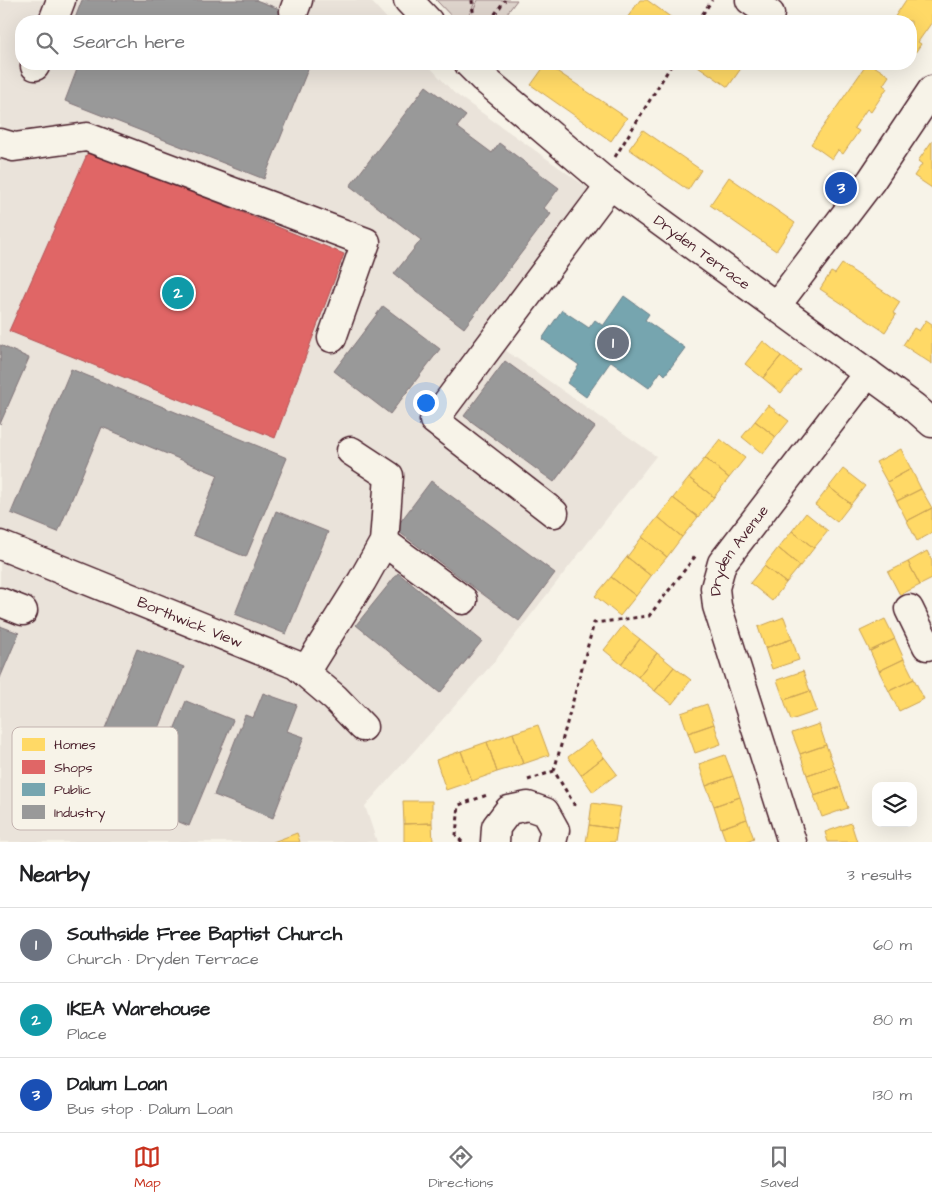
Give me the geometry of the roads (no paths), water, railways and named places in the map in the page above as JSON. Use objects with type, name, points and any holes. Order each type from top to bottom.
[{"type":"street","points":[[55,15],[61,0]]},
{"type":"street","points":[[408,0],[422,15]]},
{"type":"street","name":"Dryden Terrace","points":[[475,70],[606,182],[914,407],[932,423]]},
{"type":"street","points":[[776,306],[871,181],[932,90]]},
{"type":"street","points":[[0,143],[14,147],[87,137],[366,242],[332,338]]},
{"type":"street","points":[[554,513],[434,420],[606,182]]},
{"type":"street","name":"Dryden Avenue","points":[[792,842],[717,606],[715,588],[722,563],[868,373]]},
{"type":"street","points":[[305,672],[384,542],[389,476],[351,451]]},
{"type":"street","points":[[384,542],[463,600]]},
{"type":"street","name":"Borthwick View","points":[[0,545],[296,665],[335,698],[363,727]]},
{"type":"street","points":[[909,609],[930,648]]},
{"type":"street","points":[[495,842],[496,827],[509,810],[528,806],[545,812],[555,830],[552,842]]},
{"type":"place","name":"Dalum Loan","points":[[841,188]]},
{"type":"place","name":"IKEA Warehouse","points":[[178,293]]},
{"type":"place","name":"Southside Free Baptist Church","points":[[613,343]]}]
